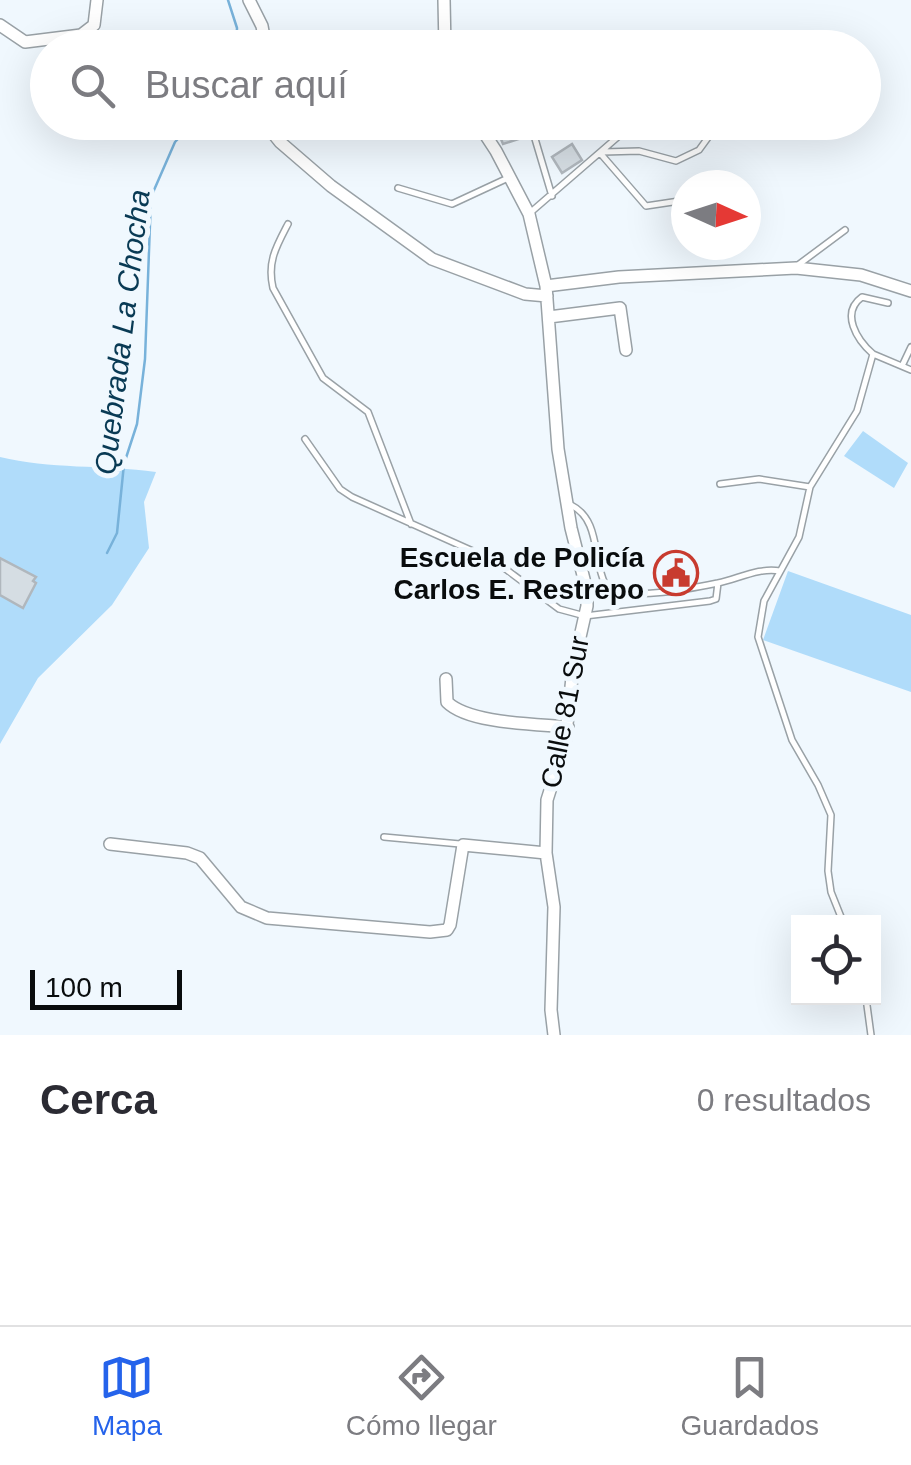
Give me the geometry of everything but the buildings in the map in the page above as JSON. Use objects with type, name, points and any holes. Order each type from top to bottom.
[{"type":"street","points":[[91,30],[97,0]]},
{"type":"street","points":[[249,0],[263,30]]},
{"type":"street","points":[[444,0],[445,30]]},
{"type":"street","points":[[0,25],[24,42],[30,41]]},
{"type":"street","points":[[278,140],[331,186],[432,259],[525,294],[619,278],[796,268],[860,275],[911,291]]},
{"type":"street","name":"Calle 81 Sur","points":[[488,140],[529,214],[546,291],[558,449],[571,528],[587,591],[568,726],[548,800],[546,853],[554,907],[554,1035]]},
{"type":"street","points":[[549,317],[620,308],[626,350]]},
{"type":"street","points":[[446,679],[447,702],[454,710],[498,720],[568,726]]},
{"type":"street","points":[[110,844],[200,858],[241,907],[267,918],[430,932],[441,932],[450,926],[462,845],[546,853]]},
{"type":"lane","points":[[535,140],[552,196]]},
{"type":"lane","points":[[529,214],[615,140]]},
{"type":"lane","points":[[600,153],[639,151],[676,161],[699,150],[706,140]]},
{"type":"lane","points":[[600,153],[646,206],[671,202]]},
{"type":"lane","points":[[398,188],[452,204],[511,177]]},
{"type":"lane","points":[[288,224],[272,252],[269,272],[274,288],[324,378],[368,412],[411,524]]},
{"type":"lane","points":[[796,268],[845,230]]},
{"type":"lane","points":[[888,303],[862,296],[856,300],[852,308],[854,332],[873,354],[911,370]]},
{"type":"lane","points":[[902,366],[911,347]]},
{"type":"lane","points":[[840,915],[828,871],[830,815],[792,740],[758,638],[764,600],[799,537],[810,487],[857,411],[873,354]]},
{"type":"lane","points":[[305,439],[340,489],[495,561],[559,610],[585,616],[710,601],[716,599],[718,583]]},
{"type":"lane","points":[[720,484],[759,479],[810,487]]},
{"type":"lane","points":[[568,504],[581,510],[592,529],[600,578],[609,591],[630,595],[780,571]]},
{"type":"lane","points":[[384,837],[462,845]]},
{"type":"lane","points":[[867,1005],[871,1035]]},
{"type":"shaded area","points":[[863,431],[908,463],[894,488],[844,456]]},
{"type":"shaded area","points":[[0,457],[156,472],[144,502],[149,548],[112,605],[38,678],[0,744]]},
{"type":"shaded area","points":[[788,571],[911,615],[911,692],[763,640]]},
{"type":"waterway","name":"Quebrada La Chocha","points":[[228,0],[237,30]]},
{"type":"waterway","name":"Quebrada La Chocha","points":[[107,553],[117,533],[124,464],[137,424],[145,359],[151,197],[177,140]]},
{"type":"place","name":"Escuela de Policía Carlos E. Restrepo","points":[[676,573]]}]
